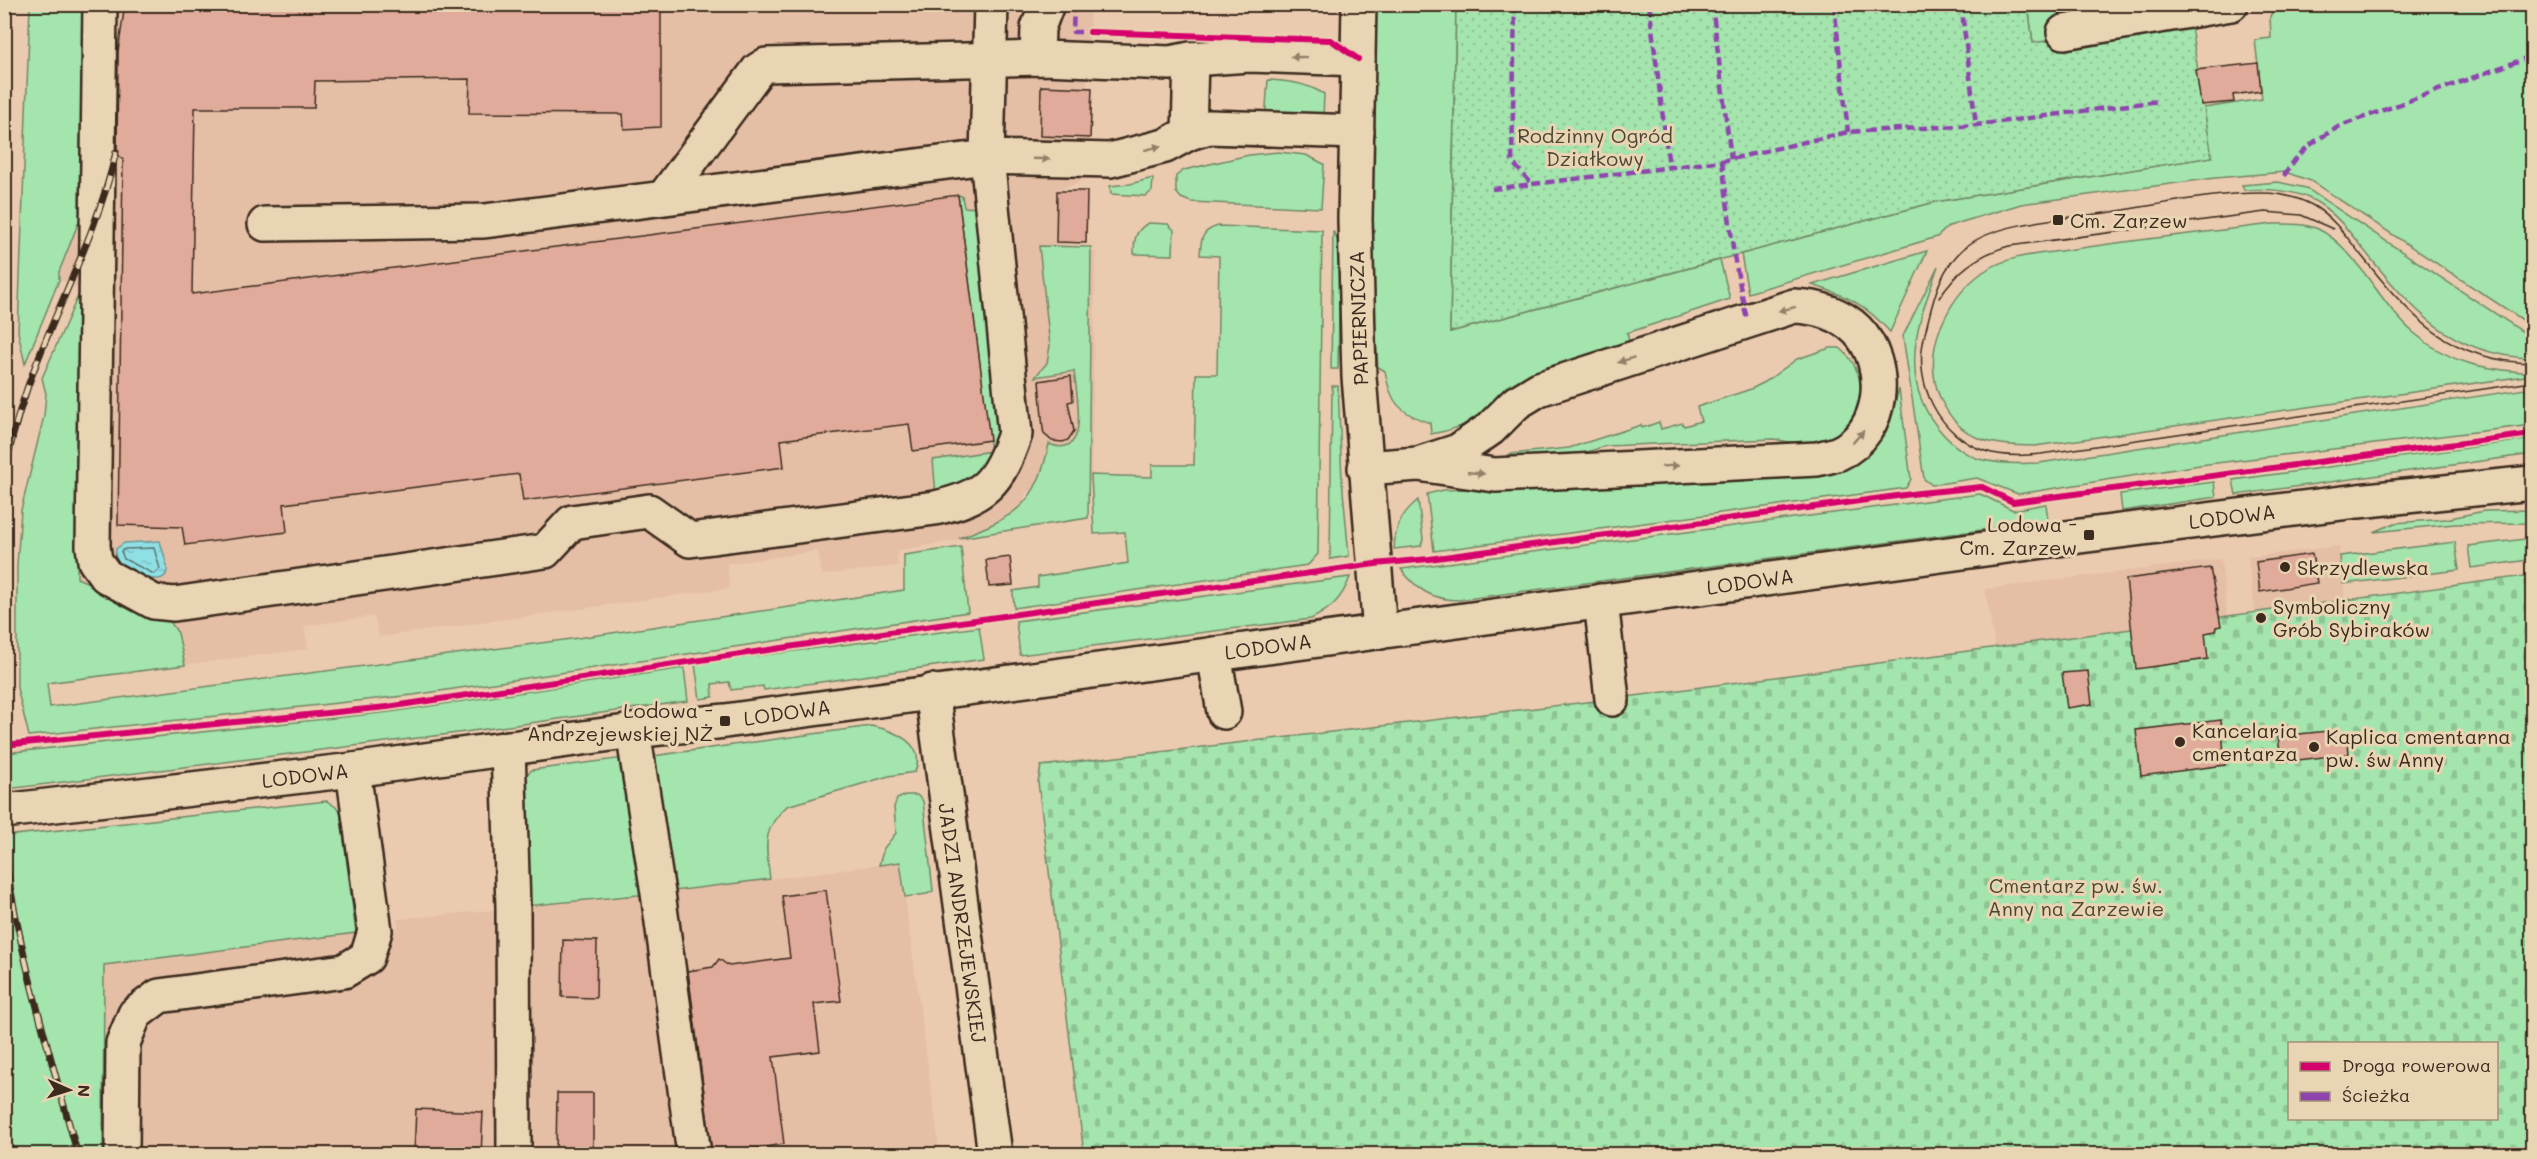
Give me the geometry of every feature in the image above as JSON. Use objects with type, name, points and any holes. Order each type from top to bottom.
[{"type":"street","points":[[100,4],[93,546],[95,561],[106,576],[154,602],[174,604],[544,551],[572,522],[649,511],[690,540],[935,508],[964,501],[992,481],[1006,459],[1015,434],[987,157],[991,4]]},
{"type":"street","points":[[1037,58],[1038,28],[1047,4]]},
{"type":"street","name":"PAPIERNICZA","points":[[1359,4],[1355,219],[1359,377],[1380,632]]},
{"type":"street","points":[[2064,32],[2231,4]]},
{"type":"street","points":[[664,197],[758,70],[766,65],[1037,58],[1170,63],[1191,59],[1250,55],[1358,59]]},
{"type":"street","points":[[1189,133],[1191,59]]},
{"type":"street","points":[[265,224],[484,221],[987,157],[1110,160],[1165,146],[1189,133],[1209,128],[1357,132]]},
{"type":"street","points":[[1365,468],[1418,464],[1495,475],[1816,459],[1839,453],[1848,447],[1856,441],[1872,420],[1878,398],[1878,373],[1870,347],[1857,330],[1837,315],[1815,307],[1794,306],[1539,389],[1516,403],[1490,429],[1458,451],[1418,464]]},
{"type":"street","name":"LODOWA","points":[[4,811],[353,770],[633,731],[725,721],[932,691],[2239,515],[2532,483]]},
{"type":"street","points":[[1601,601],[1612,699]]},
{"type":"street","points":[[1214,654],[1224,712]]},
{"type":"street","name":"JADZI ANDRZEJEWSKIEJ","points":[[932,691],[995,1155]]},
{"type":"street","points":[[633,731],[694,1155]]},
{"type":"street","points":[[508,748],[513,907],[514,1155]]},
{"type":"street","points":[[122,1155],[123,1043],[135,1014],[159,996],[344,971],[367,957],[375,931],[353,770]]},
{"type":"shaded area","points":[[4,5],[11,5],[5,352]]},
{"type":"shaded area","points":[[85,5],[1090,5],[1087,87],[1092,88],[1090,142],[1096,143],[1095,173],[1099,174],[1057,191],[1056,242],[1099,253],[1096,254],[1091,483],[1026,492],[1019,529],[897,551],[898,566],[822,575],[818,551],[727,564],[730,588],[379,637],[374,616],[304,626],[308,649],[75,679],[81,290],[59,280]]},
{"type":"shaded area","points":[[2339,546],[2345,600],[2255,612],[2248,557]]},
{"type":"shaded area","points":[[2221,559],[2227,615],[1995,647],[1985,589]]},
{"type":"shaded area","points":[[900,862],[940,1154],[103,1154],[104,965],[398,928],[397,919],[634,897]]},
{"type":"green space","points":[[2296,4],[2532,5],[2532,326],[2311,181],[2285,172],[2215,178],[2021,204],[1949,226],[1937,237],[1748,293],[1741,254],[1935,202],[2211,157],[2204,108],[2262,99],[2255,40],[2271,38],[2270,16],[2274,10]]},
{"type":"green space","points":[[30,5],[85,5],[83,211],[59,272],[59,280],[25,364],[18,332]]},
{"type":"green space","points":[[1375,5],[1456,5],[1450,332],[1720,260],[1730,299],[1627,333],[1630,344],[1464,425],[1431,434],[1430,423],[1411,415],[1398,405],[1390,391],[1385,371],[1378,367],[1371,231]]},
{"type":"green space","name":"Rodzinny Ogród Działkowy","points":[[1456,5],[2028,5],[2033,43],[2190,21],[2212,157],[1935,202],[1450,332]]},
{"type":"green space","points":[[2028,5],[2058,5],[2063,39],[2033,43]]},
{"type":"green space","points":[[1268,80],[1297,83],[1324,94],[1323,118],[1265,119]]},
{"type":"green space","points":[[1278,152],[1306,155],[1324,164],[1321,208],[1191,202],[1181,198],[1176,192],[1176,176],[1184,170],[1249,155]]},
{"type":"green space","points":[[1153,178],[1152,191],[1146,196],[1111,194],[1110,186]]},
{"type":"green space","points":[[2278,182],[2306,188],[2532,338],[2532,358],[2503,355],[2477,348],[2435,325],[2398,291],[2340,221],[2311,199],[2286,191],[2244,190],[2242,185]]},
{"type":"green space","points":[[958,195],[962,196],[964,207],[979,208],[1004,419],[985,472],[936,496],[933,460],[991,451]]},
{"type":"green space","points":[[1148,223],[1168,224],[1174,230],[1173,255],[1134,254],[1136,236],[1140,229]]},
{"type":"green space","points":[[2273,224],[2307,226],[2332,237],[2356,262],[2402,321],[2428,344],[2455,359],[2470,364],[2532,373],[2532,375],[2035,446],[2005,444],[1980,439],[1958,425],[1941,400],[1935,383],[1933,365],[1940,329],[1952,305],[1963,291],[1975,278],[1993,266],[2015,258],[2039,254]]},
{"type":"green space","points":[[1218,226],[1322,230],[1318,554],[1308,565],[1014,608],[1013,591],[1038,587],[1038,577],[1128,563],[1125,532],[1094,534],[1091,475],[1152,477],[1152,465],[1194,465],[1196,374],[1217,374],[1219,256],[1200,255],[1201,244],[1205,233]]},
{"type":"green space","points":[[1333,231],[1340,245],[1338,369],[1331,369]]},
{"type":"green space","points":[[1039,246],[1091,247],[1088,518],[959,538],[995,523],[1020,506],[1030,495],[1037,482],[1049,444],[1063,447],[1071,443],[1076,434],[1078,408],[1074,371],[1035,377],[1047,363],[1050,346]]},
{"type":"green space","points":[[1927,251],[1890,332],[1872,314],[1855,302],[1812,285]]},
{"type":"green space","points":[[1938,266],[1918,329],[1915,357],[1916,383],[1926,410],[1938,428],[1953,444],[1979,459],[2009,463],[2039,463],[2532,388],[2532,425],[2200,465],[2018,494],[1977,478],[1932,485],[1924,479],[1903,336]]},
{"type":"green space","points":[[81,289],[77,578],[167,617],[178,633],[185,665],[47,683],[50,707],[571,639],[904,590],[904,555],[961,547],[968,612],[413,695],[29,736],[17,688],[17,565],[21,510],[44,416],[46,394],[42,378]]},
{"type":"green space","points":[[1830,348],[1840,348],[1850,359],[1861,385],[1861,399],[1858,413],[1851,425],[1841,435],[1827,442],[1806,444],[1773,439],[1606,446],[1571,457],[1497,462],[1510,454],[1569,448],[1641,425],[1642,428],[1659,422],[1661,429],[1701,421],[1697,407],[1751,389],[1797,359]]},
{"type":"green space","points":[[1332,386],[1338,386],[1342,480],[1349,556],[1330,559]]},
{"type":"green space","points":[[1899,389],[1911,479],[1906,488],[1434,551],[1427,494],[1444,490],[1780,476],[1871,448],[1884,431]]},
{"type":"green space","points":[[2532,439],[2532,454],[2236,495],[2233,480]]},
{"type":"green space","points":[[2214,482],[2216,497],[2122,511],[2120,494]]},
{"type":"green space","points":[[1980,494],[2013,510],[2046,504],[2048,521],[1459,600],[1441,598],[1426,592],[1401,569]]},
{"type":"green space","points":[[1418,500],[1423,539],[1421,546],[1394,549],[1400,522],[1407,510]]},
{"type":"green space","points":[[2532,510],[2532,523],[2454,524],[2374,532],[2395,523],[2446,519],[2484,511]]},
{"type":"green space","points":[[2525,539],[2528,560],[2471,568],[2468,546]]},
{"type":"green space","points":[[2455,542],[2459,570],[2343,584],[2340,556]]},
{"type":"green space","name":"Cmentarz pw. św. Anny na Zarzewie","points":[[2532,575],[2532,1154],[1084,1154],[1038,782],[1041,766],[1612,699]]},
{"type":"green space","points":[[1350,577],[1335,602],[1311,619],[1020,655],[1016,621]]},
{"type":"green space","points":[[979,627],[984,659],[764,690],[763,686],[731,690],[729,682],[712,684],[713,697],[700,699],[695,664]]},
{"type":"green space","points":[[684,668],[688,701],[450,734],[7,789],[5,753],[390,712]]},
{"type":"green space","points":[[871,726],[898,735],[912,746],[916,753],[915,772],[889,776],[787,806],[773,823],[767,839],[770,879],[666,892],[653,756]]},
{"type":"green space","points":[[624,758],[649,894],[525,906],[525,776],[532,770]]},
{"type":"green space","points":[[906,795],[917,795],[923,801],[933,891],[905,897],[900,862],[879,865],[884,848],[896,833],[894,807],[897,799]]},
{"type":"green space","points":[[327,801],[340,810],[356,933],[104,965],[103,1154],[5,1154],[5,836]]},
{"type":"water","points":[[160,541],[167,570],[165,576],[160,579],[136,574],[117,561],[116,549],[124,543]]},
{"type":"building","points":[[125,4],[661,4],[661,127],[624,129],[623,114],[469,113],[470,79],[315,81],[314,108],[195,108],[192,294],[958,195],[990,440],[913,451],[909,424],[781,440],[784,467],[523,501],[519,474],[284,504],[287,532],[185,545],[182,527],[118,525],[123,160],[117,153],[118,52]]},
{"type":"building","points":[[2060,4],[2091,4],[2092,8],[2061,13]]},
{"type":"building","points":[[2258,63],[2261,91],[2233,95],[2234,102],[2201,105],[2196,70]]},
{"type":"building","points":[[1041,86],[1092,88],[1090,138],[1040,136]]},
{"type":"building","points":[[1057,191],[1087,191],[1086,243],[1056,242]]},
{"type":"building","points":[[1071,376],[1073,401],[1068,402],[1074,431],[1068,440],[1052,441],[1044,434],[1039,381]]},
{"type":"building","name":"Skrzydlewska","points":[[2312,554],[2317,583],[2260,592],[2256,562]]},
{"type":"building","points":[[1010,557],[1013,585],[989,587],[986,560]]},
{"type":"building","points":[[2210,568],[2221,626],[2216,627],[2215,631],[2205,633],[2208,659],[2136,669],[2126,579]]},
{"type":"building","points":[[2088,671],[2092,704],[2067,708],[2062,673]]},
{"type":"building","name":"Kancelaria cmentarza","points":[[2221,720],[2225,765],[2141,776],[2136,730]]},
{"type":"building","name":"Kaplica cmentarna pw. św Anny","points":[[2338,730],[2348,742],[2349,754],[2281,762],[2278,736]]},
{"type":"building","points":[[826,890],[841,1001],[814,1004],[820,1051],[773,1057],[784,1144],[712,1155],[688,971],[713,967],[719,959],[729,966],[790,958],[782,896]]},
{"type":"building","points":[[563,940],[597,941],[596,998],[562,997]]},
{"type":"building","points":[[557,1093],[593,1093],[593,1155],[556,1155]]},
{"type":"building","points":[[416,1109],[483,1112],[481,1155],[414,1155]]},
{"type":"tram line","points":[[2532,363],[2477,354],[2433,331],[2397,297],[2345,234],[2326,215],[2300,200],[2262,193],[2205,197],[2036,222],[1997,231],[1981,238],[1957,255],[1943,276],[1930,313],[1922,355],[1922,373],[1926,390],[1943,421],[1969,444],[1992,453],[2013,456],[2041,454],[2532,382]]},
{"type":"tram line","points":[[1939,298],[1969,265],[1998,249],[2009,246],[2265,212],[2301,215],[2333,229]]},
{"type":"railway","points":[[4,480],[13,436],[25,395],[90,235],[116,152]]},
{"type":"railway","points":[[4,847],[26,963],[77,1152]]},
{"type":"marked path","points":[[1074,4],[1073,32],[1094,32]]},
{"type":"marked path","points":[[1515,4],[1512,162],[1532,184]]},
{"type":"marked path","points":[[1649,4],[1669,167]]},
{"type":"marked path","points":[[1712,4],[1731,159]]},
{"type":"marked path","points":[[1834,4],[1848,132]]},
{"type":"marked path","points":[[1961,4],[1976,125]]},
{"type":"marked path","points":[[2284,176],[2308,147],[2340,126],[2532,56]]},
{"type":"marked path","points":[[1492,189],[1722,161],[1848,132],[1976,125],[2159,101]]},
{"type":"marked path","points":[[1722,161],[1734,256],[1747,320]]},
{"type":"cycle path","points":[[1090,32],[1331,40],[1358,59]]},
{"type":"cycle path","points":[[4,745],[387,707],[868,635],[1375,564],[1429,559],[1919,493],[1982,487],[2013,502],[2532,434]]},
{"type":"place","name":"Cm. Zarzew","points":[[2058,220]]},
{"type":"place","name":"Lodowa - Cm. Zarzew","points":[[2089,535]]},
{"type":"place","name":"Skrzydlewska","points":[[2285,567]]},
{"type":"place","name":"Symboliczny Grób Sybiraków","points":[[2261,618]]},
{"type":"place","name":"Lodowa - Andrzejewskiej NŻ","points":[[725,721]]},
{"type":"place","name":"Kancelaria cmentarza","points":[[2180,742]]},
{"type":"place","name":"Kaplica cmentarna pw. św Anny","points":[[2314,747]]}]
